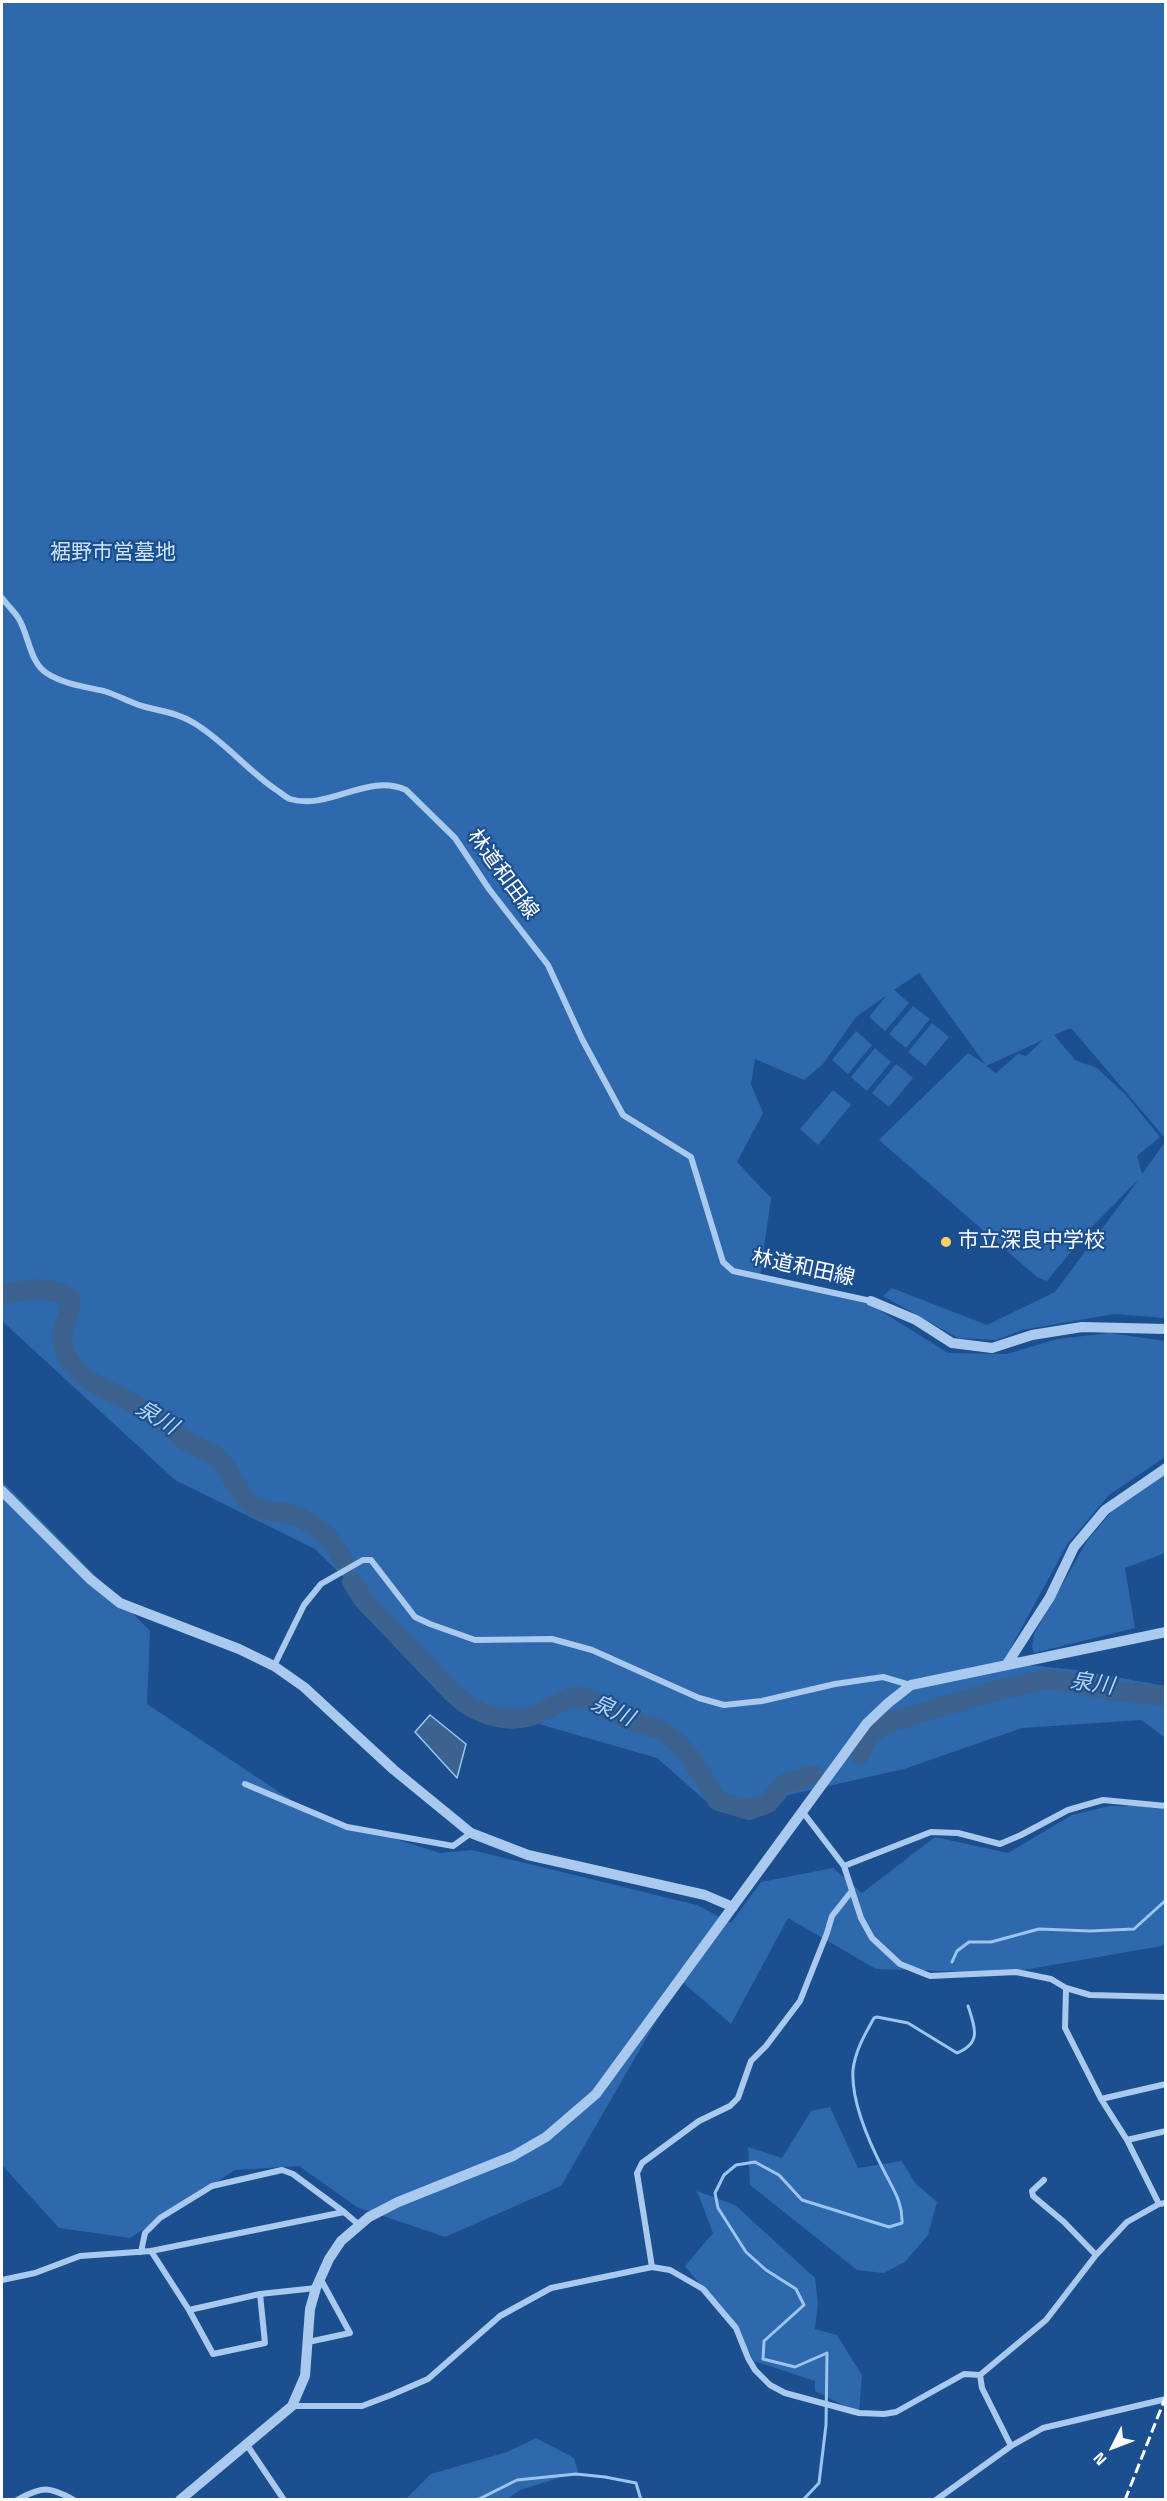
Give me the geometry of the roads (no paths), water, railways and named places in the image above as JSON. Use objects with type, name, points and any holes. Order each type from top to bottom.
[{"type":"street","name":"林道和田線","points":[[2,598],[19,619],[29,639],[36,663],[47,674],[84,688],[105,691],[141,706],[173,713],[192,721],[207,731],[256,776],[290,799],[319,800],[375,785],[396,786],[406,790],[455,838],[489,889],[548,965],[582,1039],[623,1115],[691,1157],[723,1262],[733,1271],[871,1301]]},
{"type":"street","points":[[871,1301],[916,1320],[952,1343],[992,1348],[1032,1335],[1082,1327],[1166,1329]]},
{"type":"street","points":[[1007,1664],[1050,1597],[1074,1546],[1105,1510],[1166,1468]]},
{"type":"street","points":[[2,1491],[90,1579],[120,1603],[239,1649],[274,1666],[304,1687],[394,1770],[471,1833],[528,1855],[705,1894],[733,1907]]},
{"type":"street","points":[[274,1666],[304,1605],[321,1584],[363,1560],[371,1560],[415,1617],[430,1624],[475,1640],[552,1639],[592,1650],[699,1698],[724,1705],[762,1701],[835,1684],[883,1677],[911,1685]]},
{"type":"street","points":[[180,2499],[292,2406],[305,2376],[310,2309],[318,2282],[341,2241],[358,2224],[398,2202],[513,2156],[546,2137],[596,2094],[867,1723],[886,1704],[911,1685],[1166,1632]]},
{"type":"street","points":[[245,1784],[347,1827],[453,1846],[471,1833]]},
{"type":"street","points":[[844,1866],[931,1832],[958,1833],[1000,1844],[1068,1810],[1103,1800],[1166,1806]]},
{"type":"street","points":[[802,1811],[844,1866],[861,1918],[873,1938],[900,1964],[930,1976],[1016,1972],[1051,1979],[1066,1988],[1090,1995],[1166,1997]]},
{"type":"street","points":[[652,2267],[637,2173],[642,2163],[699,2121],[730,2106],[738,2098],[751,2061],[766,2046],[800,2001],[832,1916],[851,1892]]},
{"type":"street","points":[[292,2406],[362,2406],[391,2395],[428,2379],[500,2316],[552,2288],[652,2267],[670,2270],[703,2289],[736,2328],[755,2370],[770,2385],[785,2393],[859,2413],[890,2413],[896,2412],[964,2374],[980,2375],[1046,2320],[1096,2255],[1127,2222],[1162,2203],[1128,2140],[1101,2099],[1065,2028],[1066,1988]]},
{"type":"street","points":[[1101,2099],[1166,2084]]},
{"type":"street","points":[[1128,2140],[1166,2131]]},
{"type":"street","points":[[141,2252],[145,2233],[159,2218],[212,2186],[282,2170],[293,2174],[358,2224]]},
{"type":"street","points":[[1044,2180],[1032,2191],[1033,2196],[1064,2222],[1096,2255]]},
{"type":"street","points":[[2,2280],[35,2273],[80,2256],[151,2251],[344,2212]]},
{"type":"street","points":[[151,2251],[189,2310],[213,2354],[265,2343],[260,2294]]},
{"type":"street","points":[[189,2310],[318,2282]]},
{"type":"street","points":[[308,2342],[350,2333],[318,2282]]},
{"type":"street","points":[[980,2375],[982,2388],[1011,2446]]},
{"type":"street","points":[[938,2499],[1011,2446],[1043,2428],[1166,2399]]},
{"type":"street","points":[[247,2445],[284,2499]]},
{"type":"street","points":[[17,2499],[35,2490],[46,2488],[74,2499]]},
{"type":"waterway","name":"泉川","points":[[2,1295],[36,1289],[53,1291],[70,1298],[62,1338],[66,1354],[79,1372],[97,1385],[149,1413],[187,1441],[215,1456],[225,1467],[240,1492],[254,1506],[295,1516],[312,1524],[326,1535],[343,1560]]},
{"type":"waterway","name":"泉川","points":[[352,1581],[362,1598],[451,1691],[471,1707],[482,1712],[493,1716],[517,1718],[542,1712],[572,1698],[587,1699],[671,1737],[694,1762],[718,1801],[749,1810],[768,1803],[784,1784],[813,1775]]},
{"type":"waterway","name":"泉川","points":[[860,1754],[868,1737],[883,1724],[1002,1689],[1050,1679],[1122,1692],[1166,1696]]},
{"type":"waterway","points":[[952,1962],[957,1951],[969,1942],[991,1942],[1039,1929],[1090,1931],[1134,1929],[1166,1900]]},
{"type":"waterway","points":[[803,2500],[819,2483],[826,2425],[827,2353],[795,2367],[763,2359],[764,2341],[804,2305],[796,2289],[766,2270],[746,2252],[718,2208],[715,2193],[724,2175],[736,2165],[755,2162],[779,2175],[802,2200],[889,2227],[902,2223],[897,2196],[873,2148],[858,2108],[853,2082],[856,2056],[867,2030],[877,2017],[908,2023],[957,2053],[965,2049],[973,2039],[974,2027],[968,2006]]},
{"type":"waterway","points":[[477,2500],[517,2480],[576,2474],[636,2483],[641,2500]]},
{"type":"railway","points":[[1125,2500],[1166,2396]]},
{"type":"place","name":"市立深良中学校","points":[[946,1242]]},
{"type":"park label","name":"裾野市営墓地","points":[[113,554]]}]
